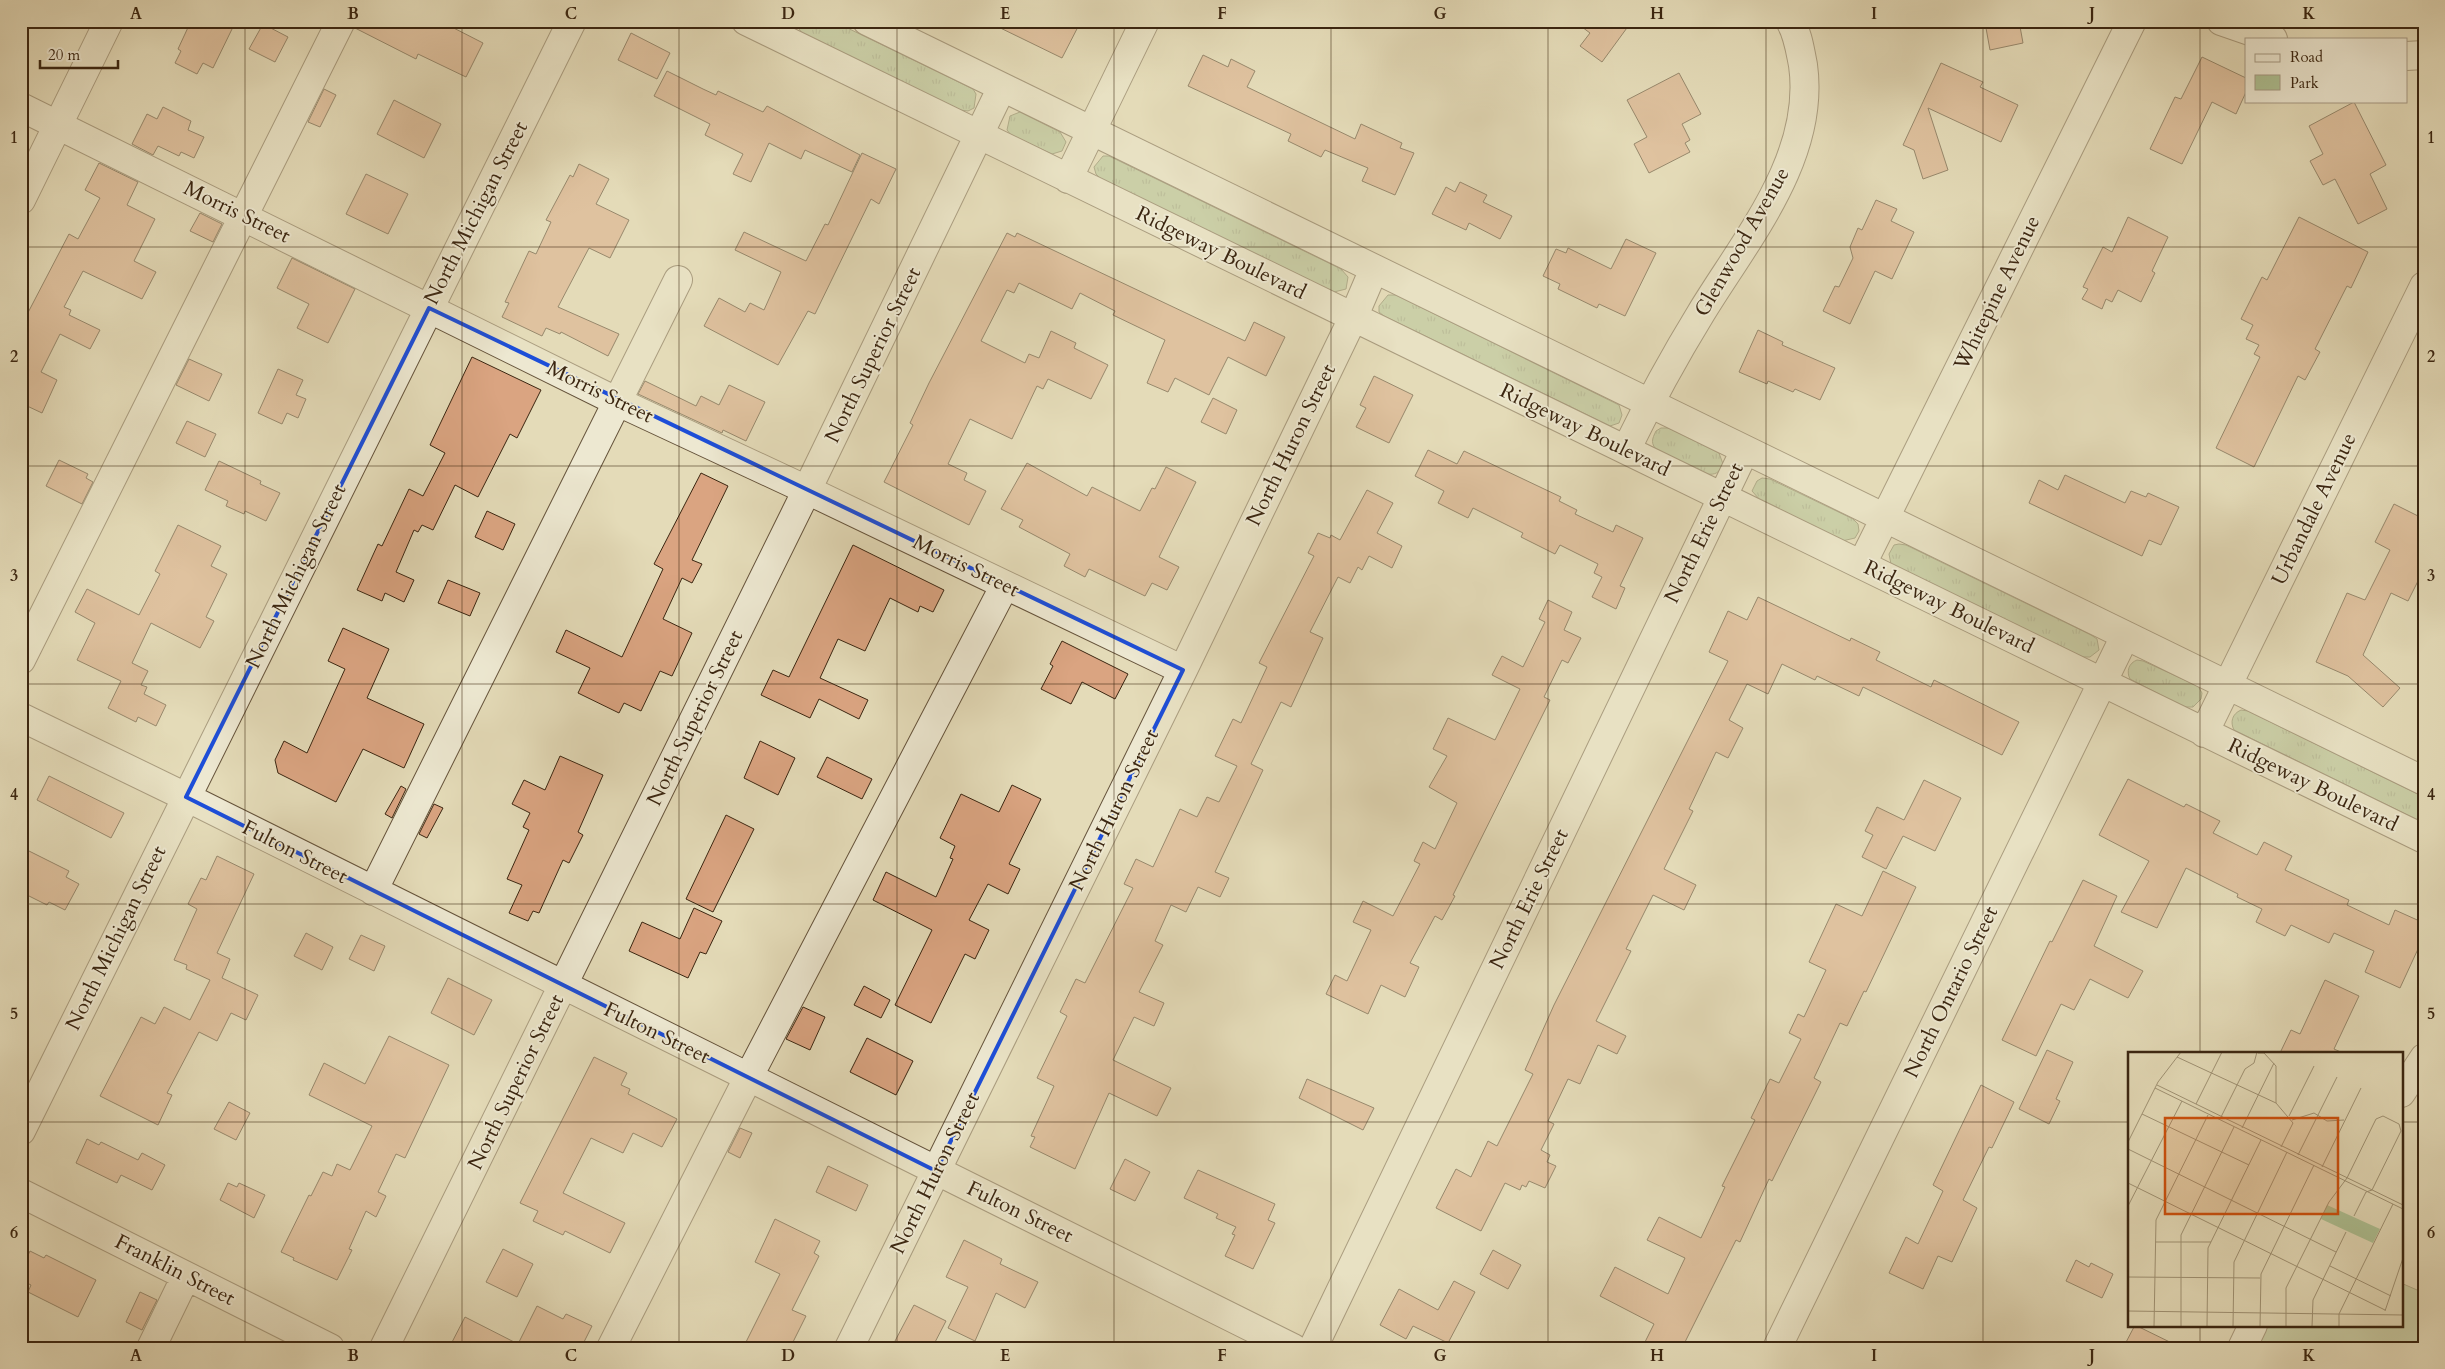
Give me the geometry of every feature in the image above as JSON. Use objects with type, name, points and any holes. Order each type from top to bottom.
[{"type":"street","points":[[21,200],[109,21]]},
{"type":"street","points":[[21,660],[341,21]]},
{"type":"street","name":"North Michigan Street","points":[[21,1131],[572,21]]},
{"type":"street","name":"Ridgeway Boulevard","points":[[746,21],[775,27],[979,136],[2424,839]]},
{"type":"street","points":[[867,21],[2424,781]]},
{"type":"street","points":[[1068,179],[1145,21]]},
{"type":"street","name":"Whitepine Avenue","points":[[1862,564],[2132,21]]},
{"type":"street","points":[[2221,21],[2270,38]]},
{"type":"street","name":"Glenwood Avenue","points":[[1626,450],[1649,403],[1700,315],[1768,206],[1785,173],[1804,104],[1804,78],[1798,23]]},
{"type":"street","points":[[2408,56],[2424,55]]},
{"type":"street","name":"North Superior Street","points":[[384,1348],[807,490],[1002,87]]},
{"type":"street","name":"Morris Street","points":[[21,106],[244,214],[616,401],[807,490],[1182,670]]},
{"type":"street","name":"North Huron Street","points":[[849,1348],[1182,670],[1353,318],[1374,269]]},
{"type":"street","points":[[373,891],[678,280]]},
{"type":"street","name":"Urbandale Avenue","points":[[2204,733],[2424,286]]},
{"type":"street","name":"North Erie Street","points":[[1313,1348],[1745,450]]},
{"type":"street","points":[[611,1348],[748,1078],[1005,585]]},
{"type":"street","name":"North Ontario Street","points":[[1777,1348],[2125,636]]},
{"type":"street","name":"Fulton Street","points":[[21,717],[186,796],[563,986],[1293,1348]]},
{"type":"street","points":[[2402,1092],[2424,1058]]},
{"type":"street","name":"Franklin Street","points":[[21,1193],[330,1348]]},
{"type":"street","points":[[150,1348],[186,1276]]},
{"type":"street","points":[[2242,1348],[2253,1326]]},
{"type":"highlighted area","points":[[429,308],[1183,670],[936,1171],[186,797]]},
{"type":"green space","points":[[799,21],[833,21],[973,89],[976,94],[974,108],[968,111],[960,110],[802,33],[797,26]]},
{"type":"green space","points":[[1020,112],[1060,132],[1066,142],[1062,151],[1052,154],[1011,135],[1007,130],[1010,116]]},
{"type":"green space","points":[[1103,156],[1109,156],[1341,269],[1348,277],[1346,289],[1334,292],[1101,179],[1096,174],[1094,167]]},
{"type":"green space","points":[[1388,295],[1396,295],[1619,405],[1622,415],[1619,423],[1610,426],[1384,316],[1379,312],[1379,306]]},
{"type":"green space","points":[[1661,428],[1669,428],[1719,453],[1723,464],[1720,469],[1715,474],[1706,474],[1658,451],[1653,444],[1653,439],[1656,431]]},
{"type":"green space","points":[[1762,478],[1770,479],[1853,519],[1858,524],[1859,531],[1855,538],[1842,541],[1760,500],[1752,491],[1757,481]]},
{"type":"green space","points":[[1894,545],[1906,545],[2091,635],[2097,639],[2099,650],[2090,657],[2081,657],[1895,567],[1891,564],[1889,554]]},
{"type":"green space","points":[[2137,660],[2198,686],[2202,693],[2201,699],[2193,707],[2184,707],[2130,679],[2129,668]]},
{"type":"green space","points":[[2241,710],[2248,711],[2424,797],[2424,823],[2234,730],[2233,719]]},
{"type":"green space","points":[[2402,1283],[2424,1293],[2424,1348],[2242,1348],[2253,1326],[2402,1326]]},
{"type":"building","points":[[191,21],[221,21],[233,27],[213,68],[203,63],[197,74],[175,63],[181,51],[178,49]]},
{"type":"building","points":[[356,21],[440,21],[483,43],[466,77],[418,54],[416,59],[355,28]]},
{"type":"building","points":[[986,21],[1081,21],[1062,58]]},
{"type":"building","points":[[1574,21],[1632,21],[1602,62],[1580,46],[1590,33]]},
{"type":"building","points":[[1988,21],[2019,21],[2023,43],[1990,50],[1986,28],[1989,27]]},
{"type":"building","points":[[263,24],[288,37],[275,62],[249,49]]},
{"type":"building","points":[[631,33],[670,53],[657,79],[618,60]]},
{"type":"building","points":[[1203,55],[1228,67],[1231,59],[1255,71],[1247,87],[1355,139],[1361,124],[1402,143],[1400,148],[1414,153],[1395,195],[1362,181],[1368,168],[1325,150],[1321,157],[1288,141],[1291,134],[1188,86]]},
{"type":"building","points":[[2202,57],[2245,78],[2245,94],[2236,114],[2212,102],[2182,164],[2150,149],[2175,97],[2181,99]]},
{"type":"building","points":[[1941,63],[1983,82],[1980,87],[2018,105],[2001,142],[1928,108],[1948,170],[1923,179],[1914,150],[1903,145]]},
{"type":"building","points":[[667,71],[716,95],[718,91],[763,112],[767,106],[860,155],[852,172],[805,150],[801,159],[769,143],[751,182],[733,174],[743,154],[705,135],[710,124],[654,96]]},
{"type":"building","points":[[1679,73],[1701,114],[1682,124],[1690,140],[1685,143],[1690,152],[1649,173],[1634,144],[1647,137],[1627,100]]},
{"type":"building","points":[[324,89],[336,95],[320,127],[308,122]]},
{"type":"building","points":[[394,100],[441,124],[424,158],[377,134]]},
{"type":"building","points":[[2354,102],[2386,165],[2370,174],[2387,209],[2358,224],[2335,179],[2323,185],[2310,161],[2323,154],[2309,126]]},
{"type":"building","points":[[163,107],[191,121],[188,130],[204,137],[194,158],[181,152],[179,156],[158,146],[153,155],[132,144],[147,114],[157,119]]},
{"type":"building","points":[[862,153],[896,169],[879,204],[871,199],[815,314],[808,311],[778,365],[704,326],[719,298],[745,312],[750,303],[764,310],[781,272],[735,250],[744,232],[806,261],[825,224],[828,225]]},
{"type":"building","points":[[99,163],[138,182],[127,205],[155,219],[134,261],[156,272],[142,299],[83,271],[64,307],[71,310],[69,315],[100,330],[90,349],[60,334],[41,372],[57,380],[42,413],[25,405],[21,412],[21,326],[69,234],[78,239],[100,198],[85,190]]},
{"type":"building","points":[[579,164],[609,179],[596,204],[629,220],[610,258],[589,248],[558,307],[619,334],[608,356],[561,332],[560,334],[546,328],[542,336],[502,317],[509,303],[505,302],[529,251],[536,254],[551,222],[546,220],[570,175],[573,177]]},
{"type":"building","points":[[366,174],[408,194],[388,234],[346,214]]},
{"type":"building","points":[[1460,182],[1487,195],[1483,202],[1512,216],[1500,239],[1469,223],[1466,230],[1432,214],[1446,187],[1455,192]]},
{"type":"building","points":[[1876,200],[1897,209],[1891,221],[1914,232],[1892,279],[1875,271],[1850,324],[1823,311],[1835,286],[1839,287],[1853,258],[1850,247],[1858,228],[1862,230]]},
{"type":"building","points":[[200,213],[222,224],[213,242],[190,231]]},
{"type":"building","points":[[2128,217],[2168,237],[2152,271],[2155,273],[2141,302],[2118,290],[2112,302],[2106,299],[2102,309],[2082,299],[2088,289],[2083,287],[2103,247],[2112,252]]},
{"type":"building","points":[[2299,217],[2368,252],[2351,288],[2347,286],[2315,349],[2320,352],[2305,380],[2298,376],[2254,467],[2216,448],[2260,357],[2254,354],[2259,345],[2246,339],[2253,325],[2241,319],[2262,277],[2267,280]]},
{"type":"building","points":[[1007,233],[1015,237],[1017,233],[1245,341],[1254,322],[1285,337],[1266,376],[1228,357],[1209,395],[1175,378],[1168,392],[1147,383],[1165,340],[1113,315],[1115,311],[1080,293],[1072,309],[1019,283],[1014,293],[1007,290],[981,341],[1025,363],[1029,354],[1039,358],[1051,331],[1076,343],[1074,348],[1108,365],[1091,399],[1048,379],[1043,389],[1037,386],[1012,439],[970,419],[948,464],[967,473],[964,480],[986,491],[969,525],[884,482],[913,425],[910,423],[929,383]]},
{"type":"building","points":[[1626,239],[1656,253],[1625,316],[1599,304],[1597,308],[1558,289],[1560,284],[1543,276],[1556,249],[1566,253],[1568,248],[1611,269]]},
{"type":"building","points":[[292,258],[355,289],[328,343],[297,328],[309,304],[277,288]]},
{"type":"building","points":[[1758,330],[1783,342],[1782,345],[1835,368],[1820,400],[1795,389],[1793,392],[1768,381],[1767,384],[1739,372]]},
{"type":"building","points":[[472,357],[541,390],[517,438],[510,434],[478,497],[455,485],[433,530],[422,525],[418,532],[414,530],[396,572],[414,580],[404,602],[385,593],[382,601],[357,590],[378,544],[382,546],[409,489],[423,496],[445,453],[430,445]]},
{"type":"building","points":[[189,359],[222,374],[209,401],[176,385]]},
{"type":"building","points":[[278,369],[303,380],[296,395],[306,399],[298,418],[287,413],[282,424],[258,413]]},
{"type":"building","points":[[1374,376],[1413,395],[1389,443],[1356,427],[1366,408],[1360,405]]},
{"type":"building","points":[[645,381],[696,406],[701,396],[719,405],[729,385],[765,402],[746,441],[723,430],[722,433],[638,394]]},
{"type":"building","points":[[1213,398],[1237,410],[1226,434],[1201,422]]},
{"type":"building","points":[[187,421],[216,434],[205,457],[176,443]]},
{"type":"building","points":[[1428,450],[1457,464],[1464,451],[1561,497],[1559,501],[1577,510],[1575,514],[1613,532],[1616,525],[1643,538],[1620,586],[1625,588],[1616,609],[1592,597],[1602,577],[1594,573],[1598,564],[1560,545],[1555,554],[1521,537],[1523,533],[1473,508],[1468,518],[1438,503],[1444,491],[1415,476]]},
{"type":"building","points":[[59,460],[88,474],[86,478],[93,482],[82,504],[46,486]]},
{"type":"building","points":[[219,461],[261,481],[260,484],[280,493],[266,521],[245,511],[244,514],[226,506],[228,501],[205,490]]},
{"type":"building","points":[[1027,463],[1087,496],[1092,487],[1140,511],[1152,488],[1155,489],[1166,467],[1196,482],[1159,557],[1179,567],[1167,590],[1152,583],[1145,596],[1089,569],[1085,577],[1064,566],[1070,554],[1019,527],[1023,520],[1001,509]]},
{"type":"building","points":[[701,473],[728,486],[692,560],[702,564],[692,583],[682,578],[663,619],[692,633],[672,676],[660,671],[641,711],[624,703],[619,713],[578,693],[590,668],[556,652],[566,630],[622,657],[663,569],[654,564]]},
{"type":"building","points":[[2065,475],[2125,503],[2131,491],[2146,497],[2148,493],[2179,507],[2161,545],[2149,540],[2142,556],[2029,503],[2039,480],[2058,490]]},
{"type":"building","points":[[1367,490],[1393,503],[1377,533],[1402,546],[1392,568],[1369,556],[1362,570],[1358,567],[1350,583],[1338,577],[1310,632],[1323,638],[1291,707],[1281,702],[1251,764],[1263,770],[1215,872],[1229,878],[1220,897],[1198,887],[1186,912],[1171,905],[1155,941],[1163,945],[1139,992],[1164,1003],[1154,1026],[1134,1017],[1113,1060],[1171,1088],[1157,1116],[1109,1093],[1075,1169],[1030,1147],[1035,1137],[1031,1136],[1054,1086],[1037,1078],[1067,1016],[1060,1012],[1076,979],[1085,983],[1133,888],[1124,884],[1136,859],[1153,867],[1180,809],[1197,817],[1207,797],[1219,802],[1237,766],[1215,756],[1233,719],[1241,723],[1267,667],[1259,663],[1314,556],[1308,553],[1318,533],[1330,538],[1331,535],[1340,540]]},
{"type":"building","points":[[2394,504],[2424,519],[2424,569],[2408,601],[2391,593],[2363,655],[2400,688],[2383,707],[2348,676],[2316,662],[2347,593],[2365,600],[2390,550],[2375,542]]},
{"type":"building","points":[[487,511],[515,524],[503,550],[475,537]]},
{"type":"building","points":[[178,525],[221,546],[211,566],[227,574],[206,617],[214,621],[200,648],[151,623],[132,663],[148,671],[141,685],[147,687],[144,694],[166,705],[156,726],[138,717],[136,722],[108,708],[121,681],[77,660],[95,623],[75,612],[87,589],[139,615],[160,574],[155,571]]},
{"type":"building","points":[[853,545],[944,590],[933,612],[920,606],[918,612],[890,598],[865,651],[838,639],[820,678],[868,700],[859,719],[819,699],[810,718],[761,695],[773,670],[789,677]]},
{"type":"building","points":[[448,580],[480,593],[470,616],[438,603]]},
{"type":"building","points":[[1758,597],[1850,641],[1851,638],[1880,652],[1876,660],[1931,687],[1934,680],[2019,722],[2002,755],[1863,687],[1859,696],[1817,676],[1815,680],[1782,664],[1768,694],[1747,684],[1729,720],[1743,728],[1728,758],[1716,752],[1689,809],[1693,811],[1664,869],[1696,885],[1684,910],[1653,895],[1626,949],[1631,951],[1596,1021],[1626,1036],[1617,1054],[1598,1045],[1580,1084],[1568,1079],[1548,1121],[1554,1124],[1541,1150],[1550,1155],[1547,1162],[1556,1166],[1545,1188],[1529,1181],[1526,1187],[1522,1185],[1520,1190],[1505,1183],[1481,1231],[1436,1208],[1456,1169],[1471,1177],[1488,1141],[1497,1146],[1533,1074],[1525,1070],[1554,1005],[1728,661],[1709,652],[1728,611],[1747,620]]},
{"type":"building","points":[[1548,600],[1572,612],[1564,630],[1581,638],[1568,663],[1562,660],[1544,697],[1550,700],[1453,895],[1455,896],[1442,920],[1435,916],[1410,963],[1419,967],[1405,997],[1381,985],[1368,1014],[1326,994],[1335,975],[1347,981],[1371,930],[1353,922],[1363,901],[1393,916],[1420,864],[1414,861],[1423,842],[1435,849],[1457,803],[1429,787],[1447,756],[1433,749],[1448,718],[1495,740],[1520,689],[1492,675],[1502,656],[1523,667],[1545,622],[1539,619]]},
{"type":"building","points":[[343,628],[389,649],[367,698],[424,724],[404,768],[363,749],[336,802],[278,773],[275,760],[284,741],[307,753],[345,669],[328,661]]},
{"type":"building","points":[[1062,641],[1128,674],[1115,699],[1082,682],[1071,704],[1041,689],[1053,666],[1050,664]]},
{"type":"building","points":[[760,741],[795,758],[778,795],[744,778]]},
{"type":"building","points":[[560,756],[603,775],[578,832],[583,835],[569,863],[563,860],[539,913],[533,911],[528,921],[509,913],[522,885],[507,879],[529,830],[523,827],[530,813],[512,804],[524,780],[545,790]]},
{"type":"building","points":[[827,757],[872,779],[862,799],[817,777]]},
{"type":"building","points":[[49,776],[124,813],[111,838],[37,800]]},
{"type":"building","points":[[2128,779],[2184,807],[2186,804],[2220,821],[2213,833],[2257,855],[2264,842],[2292,856],[2285,870],[2349,900],[2347,905],[2389,925],[2395,910],[2424,923],[2424,936],[2400,988],[2365,972],[2374,951],[2334,933],[2329,943],[2291,925],[2285,936],[2256,922],[2262,909],[2237,897],[2238,894],[2186,868],[2157,928],[2121,912],[2149,861],[2099,835]]},
{"type":"building","points":[[1924,780],[1961,798],[1935,851],[1903,836],[1886,869],[1862,857],[1873,835],[1865,831],[1877,807],[1904,820]]},
{"type":"building","points":[[1012,785],[1041,799],[1009,864],[1020,869],[1008,894],[988,884],[969,920],[989,930],[975,959],[965,954],[931,1023],[895,1005],[932,930],[873,900],[886,872],[936,897],[953,859],[950,858],[955,846],[940,838],[961,794],[999,812]]},
{"type":"building","points":[[401,786],[406,789],[392,818],[385,814]]},
{"type":"building","points":[[434,804],[443,808],[427,838],[419,834]]},
{"type":"building","points":[[726,815],[754,829],[713,912],[686,899]]},
{"type":"building","points":[[21,847],[69,871],[66,877],[79,884],[65,910],[49,902],[47,905],[21,892]]},
{"type":"building","points":[[217,856],[254,874],[217,953],[230,959],[222,978],[258,995],[246,1020],[231,1013],[217,1041],[199,1032],[167,1093],[172,1095],[158,1125],[100,1096],[141,1017],[155,1024],[164,1007],[190,1020],[210,980],[186,969],[187,965],[174,960],[197,909],[188,904],[201,878],[206,880]]},
{"type":"building","points":[[1883,871],[1916,887],[1866,992],[1864,991],[1847,1026],[1840,1023],[1814,1078],[1821,1082],[1772,1181],[1769,1179],[1740,1242],[1736,1240],[1682,1348],[1642,1348],[1654,1324],[1600,1296],[1615,1267],[1668,1294],[1685,1258],[1647,1240],[1659,1217],[1701,1238],[1725,1187],[1722,1186],[1755,1120],[1751,1118],[1770,1079],[1779,1083],[1801,1039],[1789,1033],[1798,1014],[1804,1017],[1826,970],[1809,962],[1836,904],[1862,916]]},
{"type":"building","points":[[2083,880],[2117,896],[2094,946],[2143,971],[2128,998],[2090,979],[2074,1010],[2061,1004],[2036,1056],[2002,1040],[2050,941],[2052,942]]},
{"type":"building","points":[[694,908],[722,921],[706,954],[700,952],[688,978],[629,951],[642,922],[680,939]]},
{"type":"building","points":[[306,933],[333,947],[322,970],[294,956]]},
{"type":"building","points":[[361,935],[385,946],[374,971],[349,959]]},
{"type":"building","points":[[448,978],[492,1000],[474,1035],[431,1013]]},
{"type":"building","points":[[2325,980],[2359,996],[2334,1049],[2341,1052],[2280,1052],[2291,1030],[2300,1034]]},
{"type":"building","points":[[864,986],[890,1000],[881,1018],[854,1005]]},
{"type":"building","points":[[803,1007],[825,1017],[810,1050],[786,1039]]},
{"type":"building","points":[[389,1036],[449,1065],[405,1158],[396,1154],[378,1192],[386,1196],[376,1217],[366,1211],[349,1249],[352,1250],[337,1280],[293,1260],[294,1258],[281,1252],[309,1195],[311,1196],[323,1172],[332,1176],[337,1164],[350,1170],[372,1126],[309,1095],[324,1063],[365,1084]]},
{"type":"building","points":[[867,1038],[913,1061],[896,1095],[850,1072]]},
{"type":"building","points":[[2047,1050],[2073,1062],[2056,1099],[2060,1101],[2049,1124],[2019,1109]]},
{"type":"building","points":[[594,1057],[627,1073],[621,1085],[630,1089],[628,1094],[677,1119],[662,1147],[633,1133],[623,1153],[591,1138],[563,1193],[625,1223],[610,1253],[565,1231],[563,1235],[533,1221],[538,1211],[520,1203]]},
{"type":"building","points":[[1307,1079],[1374,1108],[1363,1130],[1299,1098]]},
{"type":"building","points":[[1981,1085],[2014,1102],[1992,1148],[1989,1147],[1963,1200],[1977,1208],[1952,1262],[1938,1256],[1923,1289],[1889,1273],[1906,1237],[1918,1244],[1943,1191],[1933,1185]]},
{"type":"building","points":[[229,1102],[250,1113],[236,1140],[214,1129]]},
{"type":"building","points":[[740,1128],[752,1133],[740,1158],[728,1152]]},
{"type":"building","points":[[87,1139],[99,1145],[101,1142],[138,1160],[142,1153],[165,1165],[152,1190],[121,1175],[117,1183],[76,1163]]},
{"type":"building","points":[[1125,1159],[1150,1172],[1135,1201],[1110,1189]]},
{"type":"building","points":[[828,1166],[868,1185],[856,1211],[816,1192]]},
{"type":"building","points":[[1198,1170],[1275,1204],[1268,1220],[1275,1223],[1253,1269],[1225,1256],[1235,1235],[1232,1234],[1236,1227],[1216,1218],[1218,1214],[1184,1198]]},
{"type":"building","points":[[228,1183],[237,1187],[239,1183],[265,1195],[254,1218],[220,1200]]},
{"type":"building","points":[[775,1219],[820,1241],[814,1253],[819,1256],[792,1310],[806,1316],[790,1348],[757,1348],[746,1342],[780,1274],[755,1262]]},
{"type":"building","points":[[964,1240],[1002,1259],[1000,1264],[1038,1282],[1025,1308],[996,1293],[975,1341],[948,1328],[968,1287],[946,1277]]},
{"type":"building","points":[[503,1249],[533,1264],[517,1297],[486,1282]]},
{"type":"building","points":[[1493,1250],[1521,1265],[1508,1289],[1480,1274]]},
{"type":"building","points":[[30,1251],[44,1258],[46,1255],[96,1280],[78,1317],[28,1292],[31,1285],[21,1280],[21,1270]]},
{"type":"building","points":[[2076,1260],[2089,1267],[2091,1263],[2113,1274],[2102,1298],[2066,1281]]},
{"type":"building","points":[[1454,1281],[1475,1292],[1448,1343],[1413,1326],[1406,1339],[1380,1325],[1399,1289],[1438,1310]]},
{"type":"building","points":[[140,1292],[157,1300],[142,1330],[126,1322]]},
{"type":"building","points":[[914,1305],[946,1321],[932,1348],[907,1348],[895,1341]]},
{"type":"building","points":[[537,1306],[563,1319],[566,1314],[592,1326],[581,1348],[449,1348],[465,1317],[518,1344]]},
{"type":"building","points":[[2134,1326],[2137,1326],[2182,1348],[2123,1348]]}]
